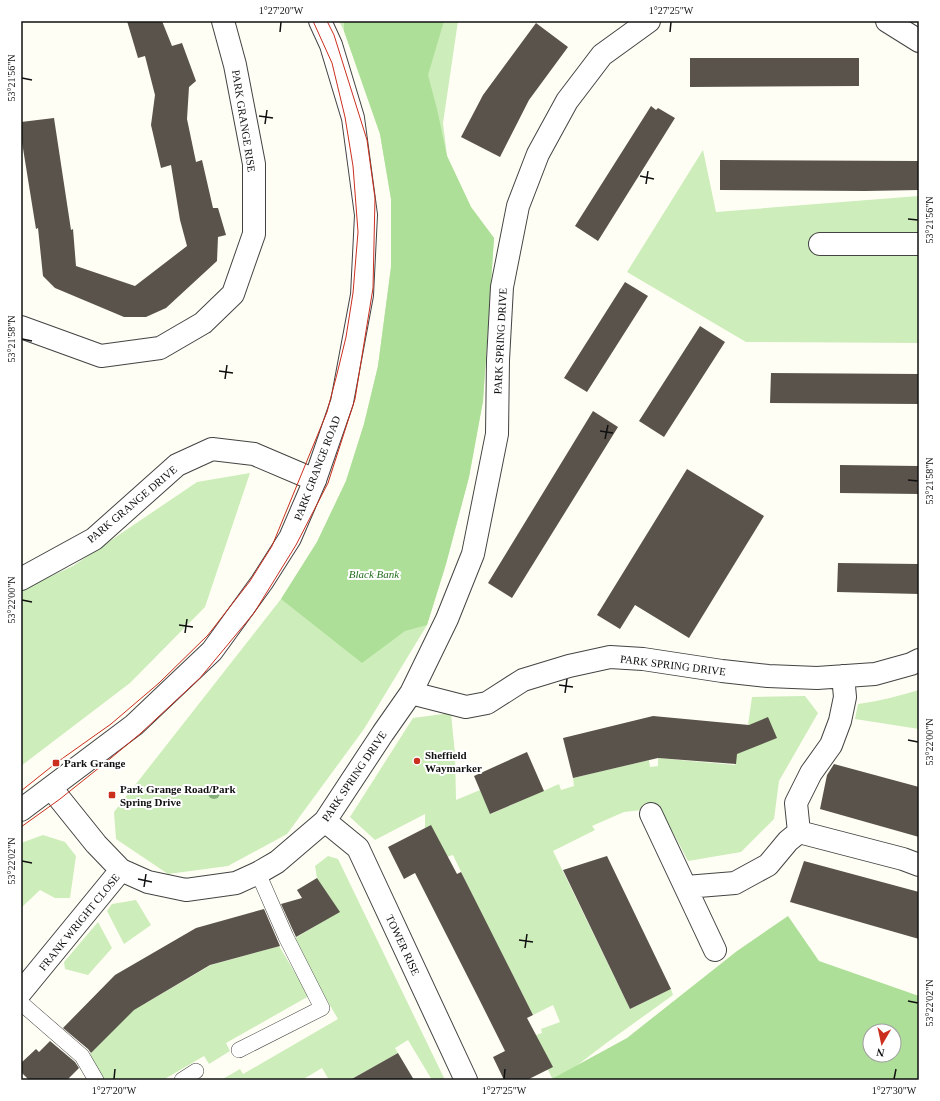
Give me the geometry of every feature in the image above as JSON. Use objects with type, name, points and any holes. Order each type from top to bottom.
[{"type":"street","name":"PARK GRANGE RISE","points":[[21,327],[101,356],[160,348],[203,323],[233,294],[254,234],[254,164],[235,65],[223,21]]},
{"type":"street","name":"PARK GRANGE ROAD","points":[[21,810],[134,725],[212,651],[262,582],[290,538],[315,480],[342,402],[362,295],[366,215],[353,118],[331,45],[320,21]]},
{"type":"street","name":"PARK SPRING DRIVE","points":[[51,788],[96,844],[121,870],[148,882],[186,890],[236,883],[258,873],[277,862],[325,821],[411,693],[447,619],[473,554],[496,434],[502,287],[518,206],[538,154],[568,101],[602,55],[649,21]]},
{"type":"street","points":[[887,21],[919,41]]},
{"type":"street","points":[[820,244],[919,244]]},
{"type":"street","name":"PARK GRANGE DRIVE","points":[[21,579],[94,539],[177,465],[212,449],[254,454],[315,480]]},
{"type":"street","name":"PARK SPRING DRIVE","points":[[411,693],[466,707],[487,703],[523,680],[569,666],[610,657],[642,659],[768,676],[817,678],[875,674],[911,664],[919,660]]},
{"type":"street","points":[[799,832],[796,803],[811,773],[831,745],[840,721],[845,697],[843,676]]},
{"type":"street","points":[[651,814],[715,950]]},
{"type":"street","name":"TOWER RISE","points":[[325,821],[358,848],[466,1080]]},
{"type":"street","points":[[799,832],[903,859],[919,865]]},
{"type":"street","points":[[686,887],[735,883],[768,865],[788,841],[799,832]]},
{"type":"street","name":"FRANK WRIGHT CLOSE","points":[[21,992],[121,870]]},
{"type":"lane","points":[[239,1050],[322,1008],[286,938],[258,873]]},
{"type":"lane","points":[[21,1003],[82,1056],[96,1080]]},
{"type":"lane","points":[[182,1080],[196,1071]]},
{"type":"green space","name":"Black Bank","points":[[339,21],[458,21],[443,123],[447,156],[471,207],[494,238],[483,401],[469,477],[446,564],[427,625],[364,729],[287,834],[228,866],[168,874],[116,839],[114,812],[281,599],[317,542],[346,481],[364,424],[378,366],[391,267],[391,199],[380,134],[344,31]]},
{"type":"green space","name":"Black Bank","points":[[344,21],[444,21],[428,75],[447,156],[471,207],[494,238],[483,401],[469,477],[446,564],[427,625],[405,631],[362,663],[281,599],[317,542],[346,481],[364,424],[378,366],[391,267],[391,199],[380,134],[344,31]]},
{"type":"green space","points":[[703,150],[716,212],[919,196],[919,343],[746,342],[627,272]]},
{"type":"green space","points":[[250,473],[205,607],[130,683],[21,766],[21,590],[73,566],[197,482]]},
{"type":"green space","points":[[919,690],[919,729],[855,719],[858,704]]},
{"type":"green space","points":[[805,696],[818,713],[779,781],[774,819],[741,852],[688,861],[660,808],[624,812],[592,826],[595,830],[553,851],[630,1009],[671,989],[673,995],[558,1080],[553,1080],[548,1070],[536,1035],[542,1033],[541,1029],[560,1022],[553,1005],[533,1015],[453,855],[447,857],[425,828],[425,814],[375,840],[350,817],[413,718],[451,713],[455,754],[456,800],[480,790],[491,814],[559,784],[561,790],[574,786],[573,778],[649,760],[650,767],[658,766],[658,758],[735,765],[738,732],[747,732],[752,697]]},
{"type":"green space","points":[[43,835],[65,842],[76,856],[70,898],[55,898],[40,890],[21,908],[21,843]]},
{"type":"green space","points":[[328,856],[338,859],[445,1080],[432,1080],[408,1040],[395,1048],[398,1053],[350,1080],[329,1080],[322,1068],[302,1080],[221,1080],[240,1069],[243,1074],[338,1019],[292,940],[339,912],[317,878],[315,866]]},
{"type":"green space","points":[[136,900],[151,925],[124,944],[107,911],[112,904]]},
{"type":"green space","points":[[788,916],[819,961],[919,996],[919,1080],[550,1080],[627,1038],[737,951]]},
{"type":"green space","points":[[98,922],[112,948],[88,975],[65,969],[64,962]]},
{"type":"green space","points":[[279,946],[309,996],[226,1043],[230,1051],[209,1064],[204,1056],[163,1080],[103,1080],[90,1054],[140,1003],[146,1003],[211,965]]},
{"type":"building","points":[[127,21],[162,21],[172,46],[182,43],[196,81],[189,87],[187,119],[196,162],[202,160],[213,208],[218,208],[226,235],[218,237],[217,261],[166,308],[146,317],[124,317],[55,288],[43,276],[38,228],[36,229],[21,136],[21,122],[54,118],[71,230],[73,229],[76,266],[135,286],[187,246],[180,220],[171,165],[161,168],[151,125],[155,95],[145,56],[138,58]]},
{"type":"building","points":[[536,23],[568,47],[529,100],[500,157],[461,137],[483,95]]},
{"type":"building","points":[[690,58],[859,58],[859,86],[690,87]]},
{"type":"building","points":[[651,106],[656,110],[658,108],[675,118],[598,241],[575,226]]},
{"type":"building","points":[[720,160],[919,161],[919,190],[720,190]]},
{"type":"building","points":[[625,282],[648,296],[587,392],[564,378]]},
{"type":"building","points":[[700,326],[725,342],[664,437],[639,421]]},
{"type":"building","points":[[771,373],[919,374],[919,404],[770,403]]},
{"type":"building","points":[[593,411],[618,427],[512,598],[488,583]]},
{"type":"building","points":[[840,465],[919,466],[919,494],[840,493]]},
{"type":"building","points":[[687,469],[764,516],[689,638],[635,605],[620,629],[597,615]]},
{"type":"building","points":[[838,563],[919,564],[919,594],[837,592]]},
{"type":"building","points":[[653,716],[749,725],[768,717],[777,738],[737,754],[736,764],[658,758],[573,778],[563,738]]},
{"type":"building","points":[[527,752],[544,791],[490,814],[474,776]]},
{"type":"building","points":[[834,764],[919,787],[919,837],[820,809],[827,775]]},
{"type":"building","points":[[431,825],[457,874],[461,872],[533,1015],[527,1018],[553,1067],[527,1080],[504,1080],[493,1057],[505,1051],[415,873],[404,879],[388,847]]},
{"type":"building","points":[[607,856],[671,989],[630,1009],[563,870]]},
{"type":"building","points":[[804,861],[919,892],[919,939],[790,902]]},
{"type":"building","points":[[317,878],[340,912],[296,937],[281,904],[302,898],[297,890]]},
{"type":"building","points":[[264,909],[280,946],[210,965],[134,1010],[91,1053],[63,1028],[115,975],[196,928]]},
{"type":"building","points":[[50,1041],[75,1062],[79,1068],[67,1080],[29,1080],[21,1072],[21,1063],[36,1049],[39,1052]]},
{"type":"building","points":[[398,1053],[414,1080],[350,1080]]},
{"type":"tram line","points":[[21,791],[56,763],[111,724],[159,683],[208,635],[250,581],[272,546],[327,412],[346,337],[353,293],[358,232],[353,166],[345,117],[332,63],[313,21]]},
{"type":"tram line","points":[[21,827],[60,799],[105,763],[141,733],[200,678],[254,613],[296,545],[328,483],[355,399],[373,288],[375,198],[367,140],[334,35],[327,21]]},
{"type":"place","name":"Sheffield Waymarker","points":[[417,761]]},
{"type":"place","name":"Park Grange","points":[[56,763]]},
{"type":"place","name":"Park Grange Road/Park Spring Drive","points":[[112,795]]}]
